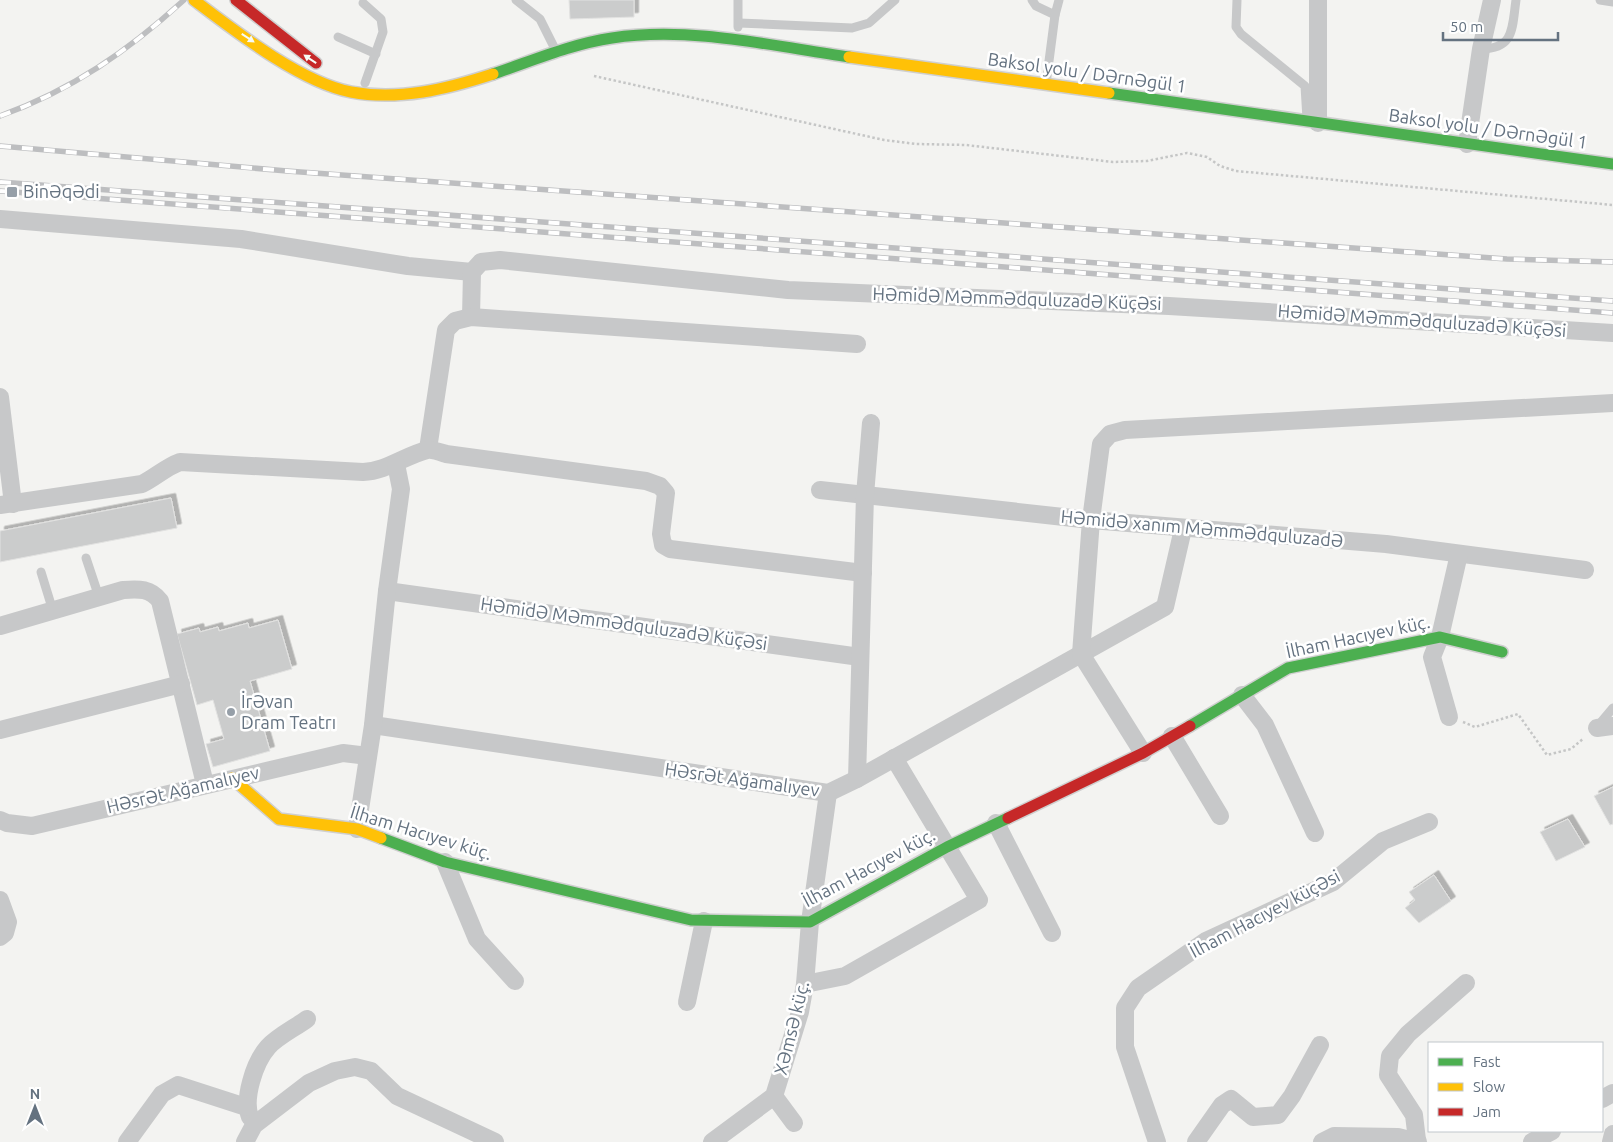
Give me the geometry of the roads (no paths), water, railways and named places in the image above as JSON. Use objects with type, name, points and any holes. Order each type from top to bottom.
[{"type":"main road","points":[[194,0],[215,16],[292,66],[335,87],[349,91],[382,95],[423,92]]},
{"type":"main road","points":[[215,16],[227,20],[238,18],[241,12],[235,0]]},
{"type":"main road","points":[[235,0],[298,52],[324,68]]},
{"type":"main road","name":"Baksol yolu / Dərnəgül 1","points":[[423,92],[469,82],[556,51],[585,43],[627,35],[656,34],[736,40],[1613,164]]},
{"type":"main road","points":[[361,82],[423,92]]},
{"type":"main road","name":"İlham Hacıyev küç.","points":[[232,778],[279,818],[356,829],[445,862],[704,921],[810,922],[947,847],[1143,753],[1288,668],[1440,636],[1502,652]]},
{"type":"street","points":[[1313,123],[1318,0]]},
{"type":"street","points":[[1467,144],[1481,49],[1492,0]]},
{"type":"street","points":[[0,219],[241,239],[408,266],[472,272],[470,317]]},
{"type":"street","name":"Həmidə Məmmədquluzadə Küçəsi","points":[[472,272],[482,262],[500,260],[788,290],[1160,305],[1613,333]]},
{"type":"street","points":[[428,449],[446,330],[455,321],[470,317],[857,344]]},
{"type":"street","points":[[0,397],[6,504],[142,484],[155,478],[168,466],[180,462],[375,472],[428,449],[446,454],[646,481],[660,486],[666,493],[661,534],[663,544],[670,549],[863,573]]},
{"type":"street","points":[[1143,753],[1081,654],[1091,520],[1101,444],[1110,434],[1125,430],[1613,403]]},
{"type":"street","points":[[857,778],[865,495],[871,422]]},
{"type":"street","points":[[356,829],[373,725],[387,591],[401,489],[396,464]]},
{"type":"street","name":"Həmidə xanım Məmmədquluzadə","points":[[820,490],[1183,529],[1386,544],[1585,570]]},
{"type":"street","name":"Həsrət Ağamalıyev","points":[[373,725],[828,793],[1165,607],[1183,529]]},
{"type":"street","points":[[1449,717],[1432,657],[1440,636],[1459,554]]},
{"type":"street","points":[[0,626],[123,590],[142,589],[154,593],[160,601],[205,784]]},
{"type":"street","name":"Həmidə Məmmədquluzadə Küçəsi","points":[[387,591],[860,656]]},
{"type":"street","points":[[0,730],[181,684]]},
{"type":"street","points":[[1242,695],[1265,725],[1315,833]]},
{"type":"street","points":[[1172,736],[1220,816]]},
{"type":"street","name":"Həsrət Ağamalıyev","points":[[0,820],[7,823],[32,826],[343,753],[368,756]]},
{"type":"street","points":[[805,984],[845,976],[979,900],[894,758]]},
{"type":"street","name":"Xəmsə küç.","points":[[712,1142],[774,1096],[800,1012],[805,984],[810,922],[828,793]]},
{"type":"street","name":"İlham Hacıyev küçəsi","points":[[1157,1142],[1125,1047],[1125,1008],[1138,988],[1206,941],[1333,882],[1383,841],[1429,822]]},
{"type":"street","points":[[996,823],[1052,933]]},
{"type":"street","points":[[445,862],[477,939],[515,980]]},
{"type":"street","points":[[0,900],[8,922],[5,933],[0,936]]},
{"type":"street","points":[[687,1002],[704,921]]},
{"type":"street","points":[[1322,1142],[1334,1136],[1398,1137],[1417,1141],[1414,1115],[1388,1075],[1390,1056],[1408,1034],[1466,983]]},
{"type":"street","points":[[254,1125],[246,1107],[248,1090],[268,1047],[307,1019]]},
{"type":"street","points":[[1196,1142],[1222,1105],[1231,1099],[1253,1117],[1278,1115],[1292,1096],[1320,1045]]},
{"type":"street","points":[[246,1142],[254,1125],[309,1082],[335,1071],[355,1067],[371,1071],[397,1096],[495,1142]]},
{"type":"street","points":[[127,1142],[162,1094],[178,1085],[246,1107]]},
{"type":"street","points":[[774,1096],[794,1122]]},
{"type":"street","points":[[1532,1142],[1550,1132]]},
{"type":"street","points":[[1611,1142],[1613,1134]]},
{"type":"lane","points":[[516,0],[540,18],[556,51]]},
{"type":"lane","points":[[736,40],[739,23],[738,0]]},
{"type":"lane","points":[[739,23],[852,28],[870,23],[895,0]]},
{"type":"lane","points":[[1032,0],[1036,6],[1055,15]]},
{"type":"lane","points":[[1046,84],[1055,15],[1059,0]]},
{"type":"lane","points":[[1236,0],[1236,27],[1241,34],[1305,86],[1313,123]]},
{"type":"lane","points":[[1481,49],[1493,49],[1503,44],[1510,37],[1516,0]]},
{"type":"lane","points":[[1600,0],[1613,2]]},
{"type":"lane","points":[[361,82],[376,54],[383,32],[381,19],[363,3]]},
{"type":"lane","points":[[338,37],[376,54]]},
{"type":"lane","points":[[86,558],[99,597]]},
{"type":"lane","points":[[41,572],[53,611]]},
{"type":"lane","points":[[1605,727],[1613,708]]},
{"type":"railway","points":[[0,116],[51,94],[98,67],[142,36],[184,0]]},
{"type":"railway","points":[[0,146],[287,171],[1045,226],[1507,259],[1613,262]]},
{"type":"railway","points":[[0,182],[1613,301]]},
{"type":"railway","points":[[0,191],[1613,313]]},
{"type":"place","name":"Binəqədi","points":[[12,192]]},
{"type":"place","name":"İrəvan Dram Teatrı","points":[[231,712]]}]
